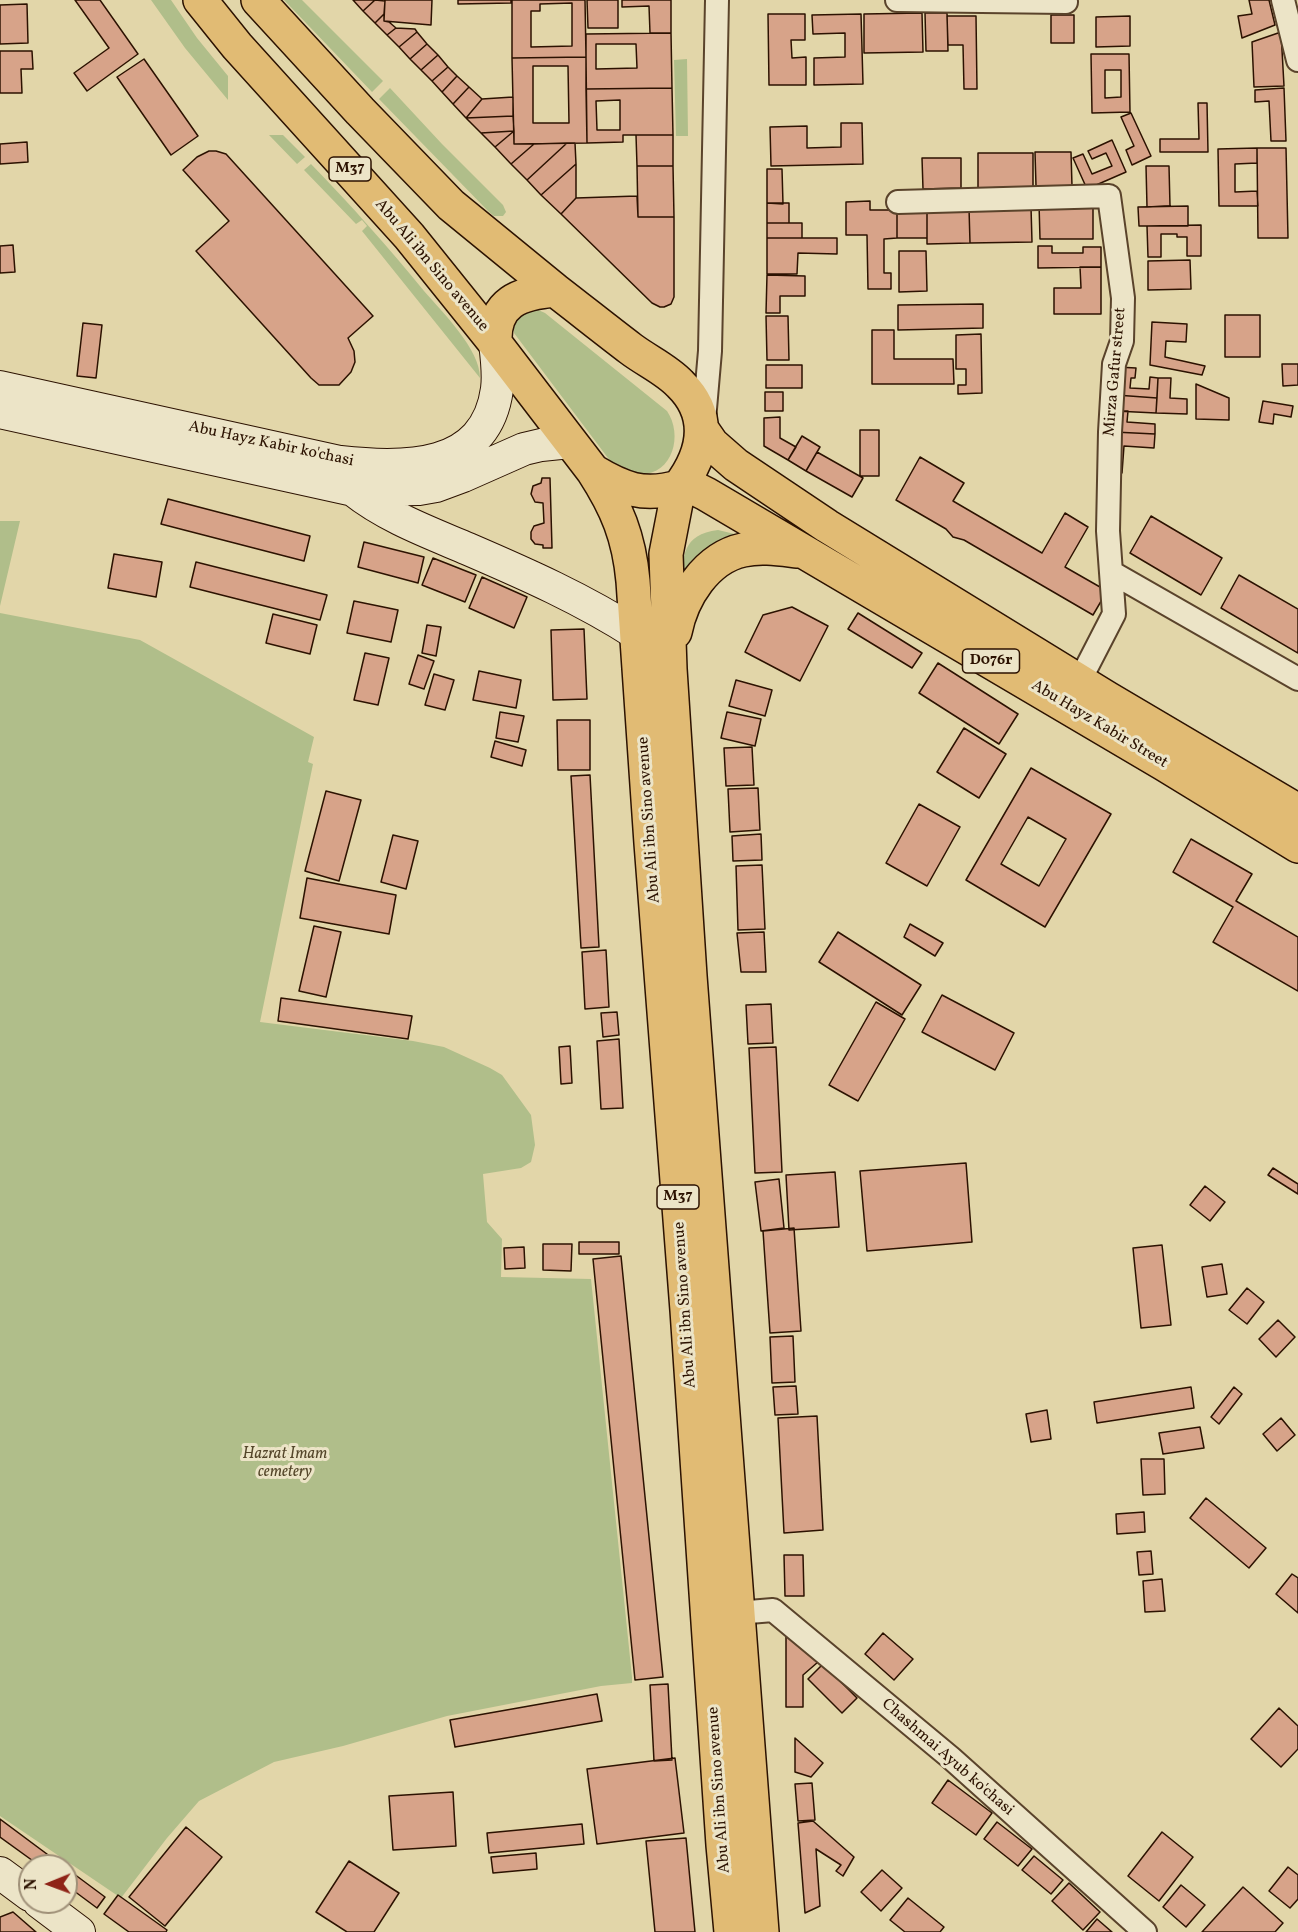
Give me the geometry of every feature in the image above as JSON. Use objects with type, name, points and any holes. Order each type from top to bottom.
[{"type":"main road","name":"Abu Ali ibn Sino avenue","points":[[200,0],[237,46],[409,236],[495,343]]},
{"type":"main road","name":"M37","points":[[258,0],[360,111],[451,205],[555,290],[634,351],[678,381],[695,406],[703,431],[700,449],[692,470],[679,487],[655,492],[635,491],[613,484],[592,471],[495,343]]},
{"type":"main road","points":[[495,343],[495,326],[507,306],[525,294],[555,290]]},
{"type":"main road","name":"Abu Hayz Kabir ko'chasi","points":[[0,412],[340,462],[409,466],[444,458],[469,444],[479,433],[489,414],[497,390],[498,370],[495,343]]},
{"type":"main road","name":"Abu Hayz Kabir ko'chasi","points":[[0,387],[353,490],[436,486],[524,449],[570,442]]},
{"type":"main road","name":"Abu Hayz Kabir Street","points":[[703,431],[712,444],[736,465],[827,526],[1298,811]]},
{"type":"main road","name":"Abu Ali ibn Sino avenue","points":[[592,471],[614,506],[624,532],[632,569],[731,1932]]},
{"type":"main road","name":"Abu Ali ibn Sino avenue","points":[[679,487],[666,554],[670,669],[690,976],[762,1932]]},
{"type":"main road","name":"Abu Hayz Kabir Street","points":[[679,487],[698,490],[706,494],[1164,764],[1298,846]]},
{"type":"main road","points":[[353,490],[370,504],[411,525],[562,590],[637,634]]},
{"type":"main road","name":"D076r","points":[[670,669],[675,630],[682,608],[692,588],[709,569],[727,555],[744,550],[769,548],[806,552]]},
{"type":"main road","points":[[0,1873],[18,1886]]},
{"type":"main road","points":[[55,1914],[79,1932]]},
{"type":"street","points":[[703,431],[710,341],[717,0]]},
{"type":"street","points":[[897,0],[1066,2]]},
{"type":"street","points":[[1283,0],[1298,60]]},
{"type":"street","name":"Mirza Gafur street","points":[[898,202],[1109,196],[1123,298],[1122,342],[1113,364],[1110,432],[1108,531],[1114,614],[1080,680]]},
{"type":"street","points":[[667,374],[692,367],[710,341]]},
{"type":"street","points":[[1111,572],[1298,679]]},
{"type":"street","name":"Chashmai Ayub ko'chasi","points":[[737,1612],[773,1611],[951,1758],[1145,1932]]},
{"type":"green space","points":[[151,0],[171,0],[197,38],[228,76],[228,100],[185,48]]},
{"type":"green space","points":[[284,0],[302,0],[383,81],[372,92]]},
{"type":"green space","points":[[687,59],[688,136],[676,136],[674,60]]},
{"type":"green space","points":[[390,88],[503,205],[506,212],[503,216],[494,216],[489,212],[379,99]]},
{"type":"green space","points":[[269,135],[283,135],[305,157],[297,164]]},
{"type":"green space","points":[[311,164],[369,226],[459,332],[474,355],[480,378],[362,231],[367,226],[362,220],[356,224],[304,170]]},
{"type":"green space","points":[[536,309],[545,313],[667,411],[672,421],[674,443],[666,462],[658,469],[636,474],[611,462],[514,333],[514,321],[521,314]]},
{"type":"green space","points":[[0,521],[20,521],[0,606]]},
{"type":"green space","points":[[718,530],[743,536],[681,587],[687,548],[697,537]]},
{"type":"green space","name":"Hazrat Imam cemetery","points":[[0,613],[140,640],[314,737],[308,762],[313,764],[260,1022],[444,1047],[502,1075],[531,1115],[535,1145],[531,1162],[521,1168],[483,1174],[487,1222],[502,1239],[501,1277],[591,1279],[632,1683],[601,1686],[447,1716],[343,1746],[274,1762],[199,1801],[121,1898],[78,1869],[78,1854],[56,1854],[0,1816]]},
{"type":"building","points":[[75,0],[100,0],[138,54],[87,91],[74,73],[109,48]]},
{"type":"building","points":[[353,0],[375,0],[363,11]]},
{"type":"building","points":[[375,0],[385,1],[384,14],[375,23],[363,11]]},
{"type":"building","points":[[385,0],[432,0],[431,25],[384,21]]},
{"type":"building","points":[[458,0],[511,0],[511,3],[458,4]]},
{"type":"building","points":[[512,0],[585,0],[586,57],[512,58]],"holes":[[[572,3],[572,46],[531,47],[531,11],[540,11],[540,4]]]},
{"type":"building","points":[[587,0],[618,0],[618,28],[588,28]]},
{"type":"building","points":[[622,0],[671,0],[671,33],[650,33],[649,6],[622,7]]},
{"type":"building","points":[[1249,0],[1269,0],[1275,25],[1242,38],[1238,16],[1252,14]]},
{"type":"building","points":[[27,4],[28,43],[0,44],[0,5]]},
{"type":"building","points":[[922,13],[923,52],[864,53],[864,14]]},
{"type":"building","points":[[925,13],[947,13],[948,51],[926,51]]},
{"type":"building","points":[[384,14],[384,21],[396,28],[387,35],[375,23]]},
{"type":"building","points":[[768,14],[805,14],[805,40],[791,40],[792,58],[806,57],[806,85],[769,85]]},
{"type":"building","points":[[861,14],[863,84],[814,85],[814,58],[845,57],[845,33],[813,34],[812,15]]},
{"type":"building","points":[[1051,15],[1074,15],[1074,43],[1051,43]]},
{"type":"building","points":[[947,16],[976,16],[977,89],[964,89],[963,45],[948,45]]},
{"type":"building","points":[[1130,16],[1130,46],[1096,47],[1096,17]]},
{"type":"building","points":[[396,28],[415,29],[417,32],[399,47],[387,35]]},
{"type":"building","points":[[417,32],[427,44],[410,59],[399,47]]},
{"type":"building","points":[[1281,32],[1284,86],[1254,87],[1252,42]]},
{"type":"building","points":[[671,33],[672,88],[586,89],[586,34]],"holes":[[[596,44],[636,44],[637,68],[596,69]]]},
{"type":"building","points":[[427,44],[438,55],[421,70],[410,59]]},
{"type":"building","points":[[0,51],[32,51],[33,69],[21,69],[22,93],[0,93]]},
{"type":"building","points":[[1091,54],[1129,54],[1130,112],[1092,113]],"holes":[[[1105,70],[1121,70],[1121,97],[1105,98]]]},
{"type":"building","points":[[438,55],[448,67],[432,81],[421,70]]},
{"type":"building","points":[[586,57],[587,143],[514,144],[512,58]],"holes":[[[533,66],[568,66],[569,123],[533,123]]]},
{"type":"building","points":[[144,59],[198,136],[171,155],[117,77]]},
{"type":"building","points":[[448,67],[457,76],[442,92],[432,81]]},
{"type":"building","points":[[457,76],[469,87],[453,104],[442,92]]},
{"type":"building","points":[[469,87],[482,99],[466,118],[453,104]]},
{"type":"building","points":[[672,88],[673,135],[623,135],[623,142],[587,143],[586,89]],"holes":[[[620,100],[620,130],[597,130],[596,101]]]},
{"type":"building","points":[[1284,88],[1286,141],[1271,141],[1269,101],[1255,102],[1255,90]]},
{"type":"building","points":[[513,97],[513,116],[466,118],[482,99]]},
{"type":"building","points":[[1198,103],[1207,103],[1208,152],[1160,152],[1160,139],[1199,139]]},
{"type":"building","points":[[1131,113],[1151,156],[1132,165],[1126,150],[1134,146],[1121,117]]},
{"type":"building","points":[[513,116],[514,131],[481,133],[466,118]]},
{"type":"building","points":[[841,123],[862,123],[863,164],[771,166],[770,127],[807,126],[807,148],[841,147]]},
{"type":"building","points":[[514,131],[495,147],[481,133]]},
{"type":"building","points":[[514,131],[514,144],[534,144],[511,164],[495,147]]},
{"type":"building","points":[[636,135],[673,135],[673,166],[637,166]]},
{"type":"building","points":[[1112,140],[1126,172],[1087,189],[1073,158],[1083,154],[1092,174],[1112,166],[1106,153],[1092,159],[1088,151]]},
{"type":"building","points":[[27,142],[28,162],[0,164],[0,144]]},
{"type":"building","points":[[567,143],[527,180],[511,164],[534,144]]},
{"type":"building","points":[[567,143],[575,143],[576,164],[541,195],[527,180]]},
{"type":"building","points":[[1257,148],[1286,148],[1288,238],[1258,238]]},
{"type":"building","points":[[1257,148],[1257,163],[1235,164],[1235,192],[1257,191],[1258,206],[1219,206],[1218,149]]},
{"type":"building","points":[[209,151],[226,154],[373,316],[348,338],[354,351],[355,362],[351,372],[339,385],[319,385],[311,378],[196,251],[229,221],[183,170],[197,157]]},
{"type":"building","points":[[1035,152],[1071,152],[1072,186],[1036,186]]},
{"type":"building","points":[[978,153],[1033,153],[1033,187],[978,188]]},
{"type":"building","points":[[922,158],[961,158],[961,188],[923,189]]},
{"type":"building","points":[[576,164],[576,198],[561,214],[541,195]]},
{"type":"building","points":[[637,166],[673,166],[674,217],[638,217]]},
{"type":"building","points":[[1146,166],[1169,166],[1170,206],[1147,207]]},
{"type":"building","points":[[767,169],[782,169],[783,204],[767,203]]},
{"type":"building","points":[[637,196],[638,217],[674,217],[674,297],[671,304],[664,307],[652,303],[561,214],[576,198]]},
{"type":"building","points":[[870,201],[870,210],[897,210],[897,238],[884,239],[884,273],[891,273],[891,289],[868,289],[867,235],[846,235],[846,202]]},
{"type":"building","points":[[767,203],[789,203],[789,223],[767,223]]},
{"type":"building","points":[[1039,203],[1093,203],[1093,239],[1040,239]]},
{"type":"building","points":[[1188,206],[1188,226],[1139,226],[1138,207]]},
{"type":"building","points":[[1031,207],[1032,242],[970,243],[969,208]]},
{"type":"building","points":[[969,208],[970,243],[927,244],[927,209]]},
{"type":"building","points":[[927,209],[927,238],[897,238],[897,210]]},
{"type":"building","points":[[767,223],[802,223],[802,238],[767,238]]},
{"type":"building","points":[[1201,225],[1201,256],[1187,256],[1187,237],[1177,237],[1177,234],[1161,234],[1161,257],[1148,257],[1147,226]]},
{"type":"building","points":[[767,238],[837,238],[837,254],[798,253],[797,274],[767,274]]},
{"type":"building","points":[[13,245],[15,272],[0,273],[0,246]]},
{"type":"building","points":[[1038,246],[1052,246],[1052,253],[1083,253],[1083,247],[1101,247],[1101,267],[1038,268]]},
{"type":"building","points":[[899,251],[926,251],[927,291],[899,292]]},
{"type":"building","points":[[1190,260],[1191,289],[1148,290],[1148,261]]},
{"type":"building","points":[[1080,267],[1101,267],[1101,314],[1054,314],[1054,288],[1081,288]]},
{"type":"building","points":[[767,275],[805,276],[805,296],[780,296],[780,313],[766,313]]},
{"type":"building","points":[[983,304],[983,328],[898,330],[898,305]]},
{"type":"building","points":[[1225,315],[1260,315],[1260,357],[1225,357]]},
{"type":"building","points":[[766,316],[788,316],[789,360],[767,360]]},
{"type":"building","points":[[1152,322],[1187,324],[1186,342],[1166,341],[1165,357],[1205,366],[1202,375],[1150,365]]},
{"type":"building","points":[[83,323],[102,325],[96,378],[77,376]]},
{"type":"building","points":[[872,330],[894,330],[894,359],[953,359],[954,384],[872,384]]},
{"type":"building","points":[[981,334],[982,393],[958,394],[958,385],[966,385],[966,369],[956,369],[956,335]]},
{"type":"building","points":[[1282,364],[1298,364],[1298,385],[1283,386]]},
{"type":"building","points":[[766,365],[802,365],[802,388],[766,388]]},
{"type":"building","points":[[1117,367],[1136,368],[1135,378],[1131,378],[1130,388],[1149,389],[1150,377],[1158,378],[1157,398],[1116,395]]},
{"type":"building","points":[[1158,378],[1171,378],[1170,398],[1187,399],[1187,414],[1156,413]]},
{"type":"building","points":[[1196,384],[1229,398],[1229,420],[1196,419]]},
{"type":"building","points":[[765,392],[783,392],[783,411],[765,411]]},
{"type":"building","points":[[1116,395],[1157,398],[1156,413],[1115,411]]},
{"type":"building","points":[[1263,401],[1293,406],[1291,417],[1274,414],[1273,424],[1259,422]]},
{"type":"building","points":[[1115,411],[1128,411],[1127,422],[1155,424],[1155,434],[1114,432]]},
{"type":"building","points":[[780,417],[780,438],[796,447],[788,460],[764,446],[764,418]]},
{"type":"building","points":[[860,430],[879,430],[879,476],[860,476]]},
{"type":"building","points":[[1114,432],[1155,434],[1154,448],[1124,446],[1122,473],[1112,473]]},
{"type":"building","points":[[802,436],[820,447],[806,471],[788,460]]},
{"type":"building","points":[[817,452],[863,478],[852,497],[806,471]]},
{"type":"building","points":[[920,457],[964,483],[953,501],[1042,553],[1065,513],[1088,527],[1065,567],[1107,591],[1093,615],[964,540],[953,537],[946,529],[896,500]]},
{"type":"building","points":[[542,478],[550,478],[552,548],[543,548],[543,545],[535,544],[531,539],[534,526],[544,523],[543,503],[535,502],[531,494],[533,486],[541,483]]},
{"type":"building","points":[[168,499],[310,536],[304,561],[161,524]]},
{"type":"building","points":[[1151,516],[1222,558],[1201,595],[1130,553]]},
{"type":"building","points":[[364,542],[424,557],[418,583],[358,567]]},
{"type":"building","points":[[114,554],[162,562],[156,597],[108,588]]},
{"type":"building","points":[[433,558],[476,575],[465,602],[422,585]]},
{"type":"building","points":[[196,562],[327,595],[320,620],[190,587]]},
{"type":"building","points":[[1239,575],[1298,609],[1298,653],[1221,608]]},
{"type":"building","points":[[482,577],[527,597],[514,628],[469,608]]},
{"type":"building","points":[[354,601],[398,610],[391,642],[347,633]]},
{"type":"building","points":[[792,607],[828,626],[800,681],[745,652],[763,615]]},
{"type":"building","points":[[858,613],[922,653],[912,668],[848,629]]},
{"type":"building","points":[[273,614],[317,625],[310,654],[266,643]]},
{"type":"building","points":[[427,625],[441,627],[436,656],[422,653]]},
{"type":"building","points":[[584,629],[587,699],[553,700],[551,630]]},
{"type":"building","points":[[365,653],[389,658],[378,705],[354,700]]},
{"type":"building","points":[[418,655],[434,661],[424,689],[409,684]]},
{"type":"building","points":[[938,663],[1018,714],[999,744],[919,693]]},
{"type":"building","points":[[479,671],[521,680],[516,708],[473,700]]},
{"type":"building","points":[[434,674],[454,680],[445,710],[425,705]]},
{"type":"building","points":[[736,680],[772,690],[765,716],[729,706]]},
{"type":"building","points":[[500,712],[524,716],[518,742],[496,738]]},
{"type":"building","points":[[727,712],[761,719],[755,746],[721,738]]},
{"type":"building","points":[[557,720],[590,720],[590,770],[558,770]]},
{"type":"building","points":[[964,728],[1006,754],[979,798],[937,772]]},
{"type":"building","points":[[495,741],[526,750],[522,766],[491,757]]},
{"type":"building","points":[[752,747],[754,785],[726,786],[724,748]]},
{"type":"building","points":[[1031,768],[1111,814],[1045,927],[966,880]],"holes":[[[1028,817],[1066,839],[1039,886],[1001,864]]]},
{"type":"building","points":[[590,775],[599,947],[581,948],[571,776]]},
{"type":"building","points":[[758,788],[760,830],[730,832],[728,789]]},
{"type":"building","points":[[326,791],[361,800],[339,881],[305,871]]},
{"type":"building","points":[[919,804],[960,827],[927,886],[886,863]]},
{"type":"building","points":[[761,834],[762,860],[733,861],[732,836]]},
{"type":"building","points":[[393,835],[418,841],[406,889],[381,882]]},
{"type":"building","points":[[1191,839],[1252,874],[1236,901],[1298,937],[1298,991],[1213,942],[1233,907],[1173,872]]},
{"type":"building","points":[[762,865],[765,929],[738,930],[736,866]]},
{"type":"building","points":[[307,878],[396,895],[389,934],[300,918]]},
{"type":"building","points":[[910,924],[943,943],[935,956],[904,937]]},
{"type":"building","points":[[314,926],[341,932],[326,997],[299,991]]},
{"type":"building","points":[[764,932],[766,972],[741,972],[737,933]]},
{"type":"building","points":[[838,932],[921,985],[902,1015],[819,962]]},
{"type":"building","points":[[606,950],[609,1007],[585,1009],[582,952]]},
{"type":"building","points":[[942,995],[1014,1033],[995,1070],[922,1032]]},
{"type":"building","points":[[281,998],[412,1016],[408,1039],[278,1021]]},
{"type":"building","points":[[876,1002],[905,1019],[858,1101],[829,1085]]},
{"type":"building","points":[[771,1004],[773,1043],[748,1044],[746,1005]]},
{"type":"building","points":[[617,1012],[619,1035],[603,1037],[601,1013]]},
{"type":"building","points":[[619,1039],[623,1108],[601,1109],[597,1041]]},
{"type":"building","points":[[570,1046],[572,1083],[561,1084],[559,1047]]},
{"type":"building","points":[[776,1047],[782,1172],[755,1173],[749,1048]]},
{"type":"building","points":[[966,1163],[972,1242],[867,1251],[860,1171]]},
{"type":"building","points":[[1273,1168],[1298,1184],[1298,1194],[1268,1175]]},
{"type":"building","points":[[835,1172],[839,1227],[789,1230],[786,1175]]},
{"type":"building","points":[[779,1179],[784,1228],[761,1231],[755,1182]]},
{"type":"building","points":[[1205,1186],[1225,1202],[1210,1221],[1190,1205]]},
{"type":"building","points":[[794,1228],[801,1331],[770,1333],[763,1231]]},
{"type":"building","points":[[579,1242],[619,1242],[619,1254],[579,1254]]},
{"type":"building","points":[[543,1244],[572,1244],[571,1271],[543,1270]]},
{"type":"building","points":[[1162,1245],[1171,1325],[1141,1328],[1133,1248]]},
{"type":"building","points":[[524,1247],[525,1268],[505,1269],[504,1248]]},
{"type":"building","points":[[621,1256],[663,1677],[635,1680],[593,1259]]},
{"type":"building","points":[[1222,1264],[1227,1294],[1207,1297],[1202,1267]]},
{"type":"building","points":[[1247,1288],[1264,1302],[1247,1324],[1229,1310]]},
{"type":"building","points":[[1278,1320],[1295,1337],[1276,1357],[1259,1339]]},
{"type":"building","points":[[793,1336],[795,1382],[772,1383],[770,1337]]},
{"type":"building","points":[[796,1386],[798,1414],[775,1415],[773,1387]]},
{"type":"building","points":[[1191,1387],[1194,1408],[1097,1423],[1094,1402]]},
{"type":"building","points":[[1234,1387],[1242,1394],[1219,1424],[1211,1417]]},
{"type":"building","points":[[1047,1410],[1051,1439],[1031,1442],[1026,1414]]},
{"type":"building","points":[[817,1416],[823,1530],[784,1533],[778,1418]]},
{"type":"building","points":[[1281,1418],[1295,1435],[1277,1451],[1263,1434]]},
{"type":"building","points":[[1200,1427],[1204,1448],[1163,1454],[1159,1433]]},
{"type":"building","points":[[1141,1459],[1164,1459],[1165,1494],[1143,1495]]},
{"type":"building","points":[[1206,1498],[1266,1548],[1249,1568],[1190,1518]]},
{"type":"building","points":[[1144,1512],[1145,1532],[1117,1534],[1116,1514]]},
{"type":"building","points":[[1151,1551],[1153,1574],[1139,1575],[1137,1552]]},
{"type":"building","points":[[784,1555],[803,1555],[804,1596],[785,1596]]},
{"type":"building","points":[[1292,1574],[1298,1578],[1298,1613],[1276,1594]]},
{"type":"building","points":[[1162,1579],[1165,1611],[1145,1612],[1143,1581]]},
{"type":"building","points":[[786,1633],[818,1662],[803,1675],[803,1707],[786,1707]]},
{"type":"building","points":[[883,1633],[913,1659],[894,1680],[865,1654]]},
{"type":"building","points":[[823,1664],[857,1698],[842,1713],[808,1679]]},
{"type":"building","points":[[668,1684],[672,1760],[654,1761],[650,1685]]},
{"type":"building","points":[[597,1694],[602,1721],[455,1747],[450,1720]]},
{"type":"building","points":[[1279,1708],[1298,1726],[1298,1749],[1281,1767],[1251,1739]]},
{"type":"building","points":[[795,1738],[823,1763],[811,1777],[795,1772]]},
{"type":"building","points":[[675,1758],[684,1833],[597,1844],[587,1769]]},
{"type":"building","points":[[948,1780],[992,1813],[976,1835],[932,1803]]},
{"type":"building","points":[[812,1783],[815,1820],[798,1821],[795,1784]]},
{"type":"building","points":[[453,1792],[456,1846],[393,1850],[389,1796]]},
{"type":"building","points":[[0,1819],[47,1854],[23,1854],[0,1837]]},
{"type":"building","points":[[813,1821],[854,1857],[843,1876],[836,1871],[841,1865],[816,1849],[820,1906],[805,1913],[798,1823]]},
{"type":"building","points":[[997,1822],[1032,1849],[1018,1866],[984,1839]]},
{"type":"building","points":[[582,1824],[584,1844],[489,1853],[487,1833]]},
{"type":"building","points":[[186,1827],[222,1857],[165,1926],[129,1897]]},
{"type":"building","points":[[1162,1832],[1193,1857],[1159,1901],[1128,1876]]},
{"type":"building","points":[[686,1838],[695,1932],[655,1932],[646,1841]]},
{"type":"building","points":[[536,1853],[537,1869],[493,1873],[491,1857]]},
{"type":"building","points":[[1034,1856],[1063,1880],[1051,1894],[1022,1870]]},
{"type":"building","points":[[349,1861],[399,1893],[374,1932],[347,1932],[316,1912]]},
{"type":"building","points":[[1288,1867],[1298,1875],[1298,1899],[1290,1908],[1269,1891]]},
{"type":"building","points":[[882,1870],[902,1888],[881,1911],[861,1892]]},
{"type":"building","points":[[78,1877],[105,1897],[97,1908],[78,1894]]},
{"type":"building","points":[[1069,1883],[1100,1912],[1083,1930],[1052,1901]]},
{"type":"building","points":[[1181,1885],[1205,1905],[1186,1927],[1163,1907]]},
{"type":"building","points":[[1243,1887],[1283,1923],[1275,1932],[1202,1932]]},
{"type":"building","points":[[118,1895],[167,1930],[166,1932],[129,1932],[104,1914]]},
{"type":"building","points":[[908,1898],[944,1927],[940,1932],[905,1932],[890,1920]]},
{"type":"building","points":[[13,1912],[36,1932],[0,1932],[0,1917]]},
{"type":"building","points":[[1097,1919],[1112,1932],[1086,1932]]}]
